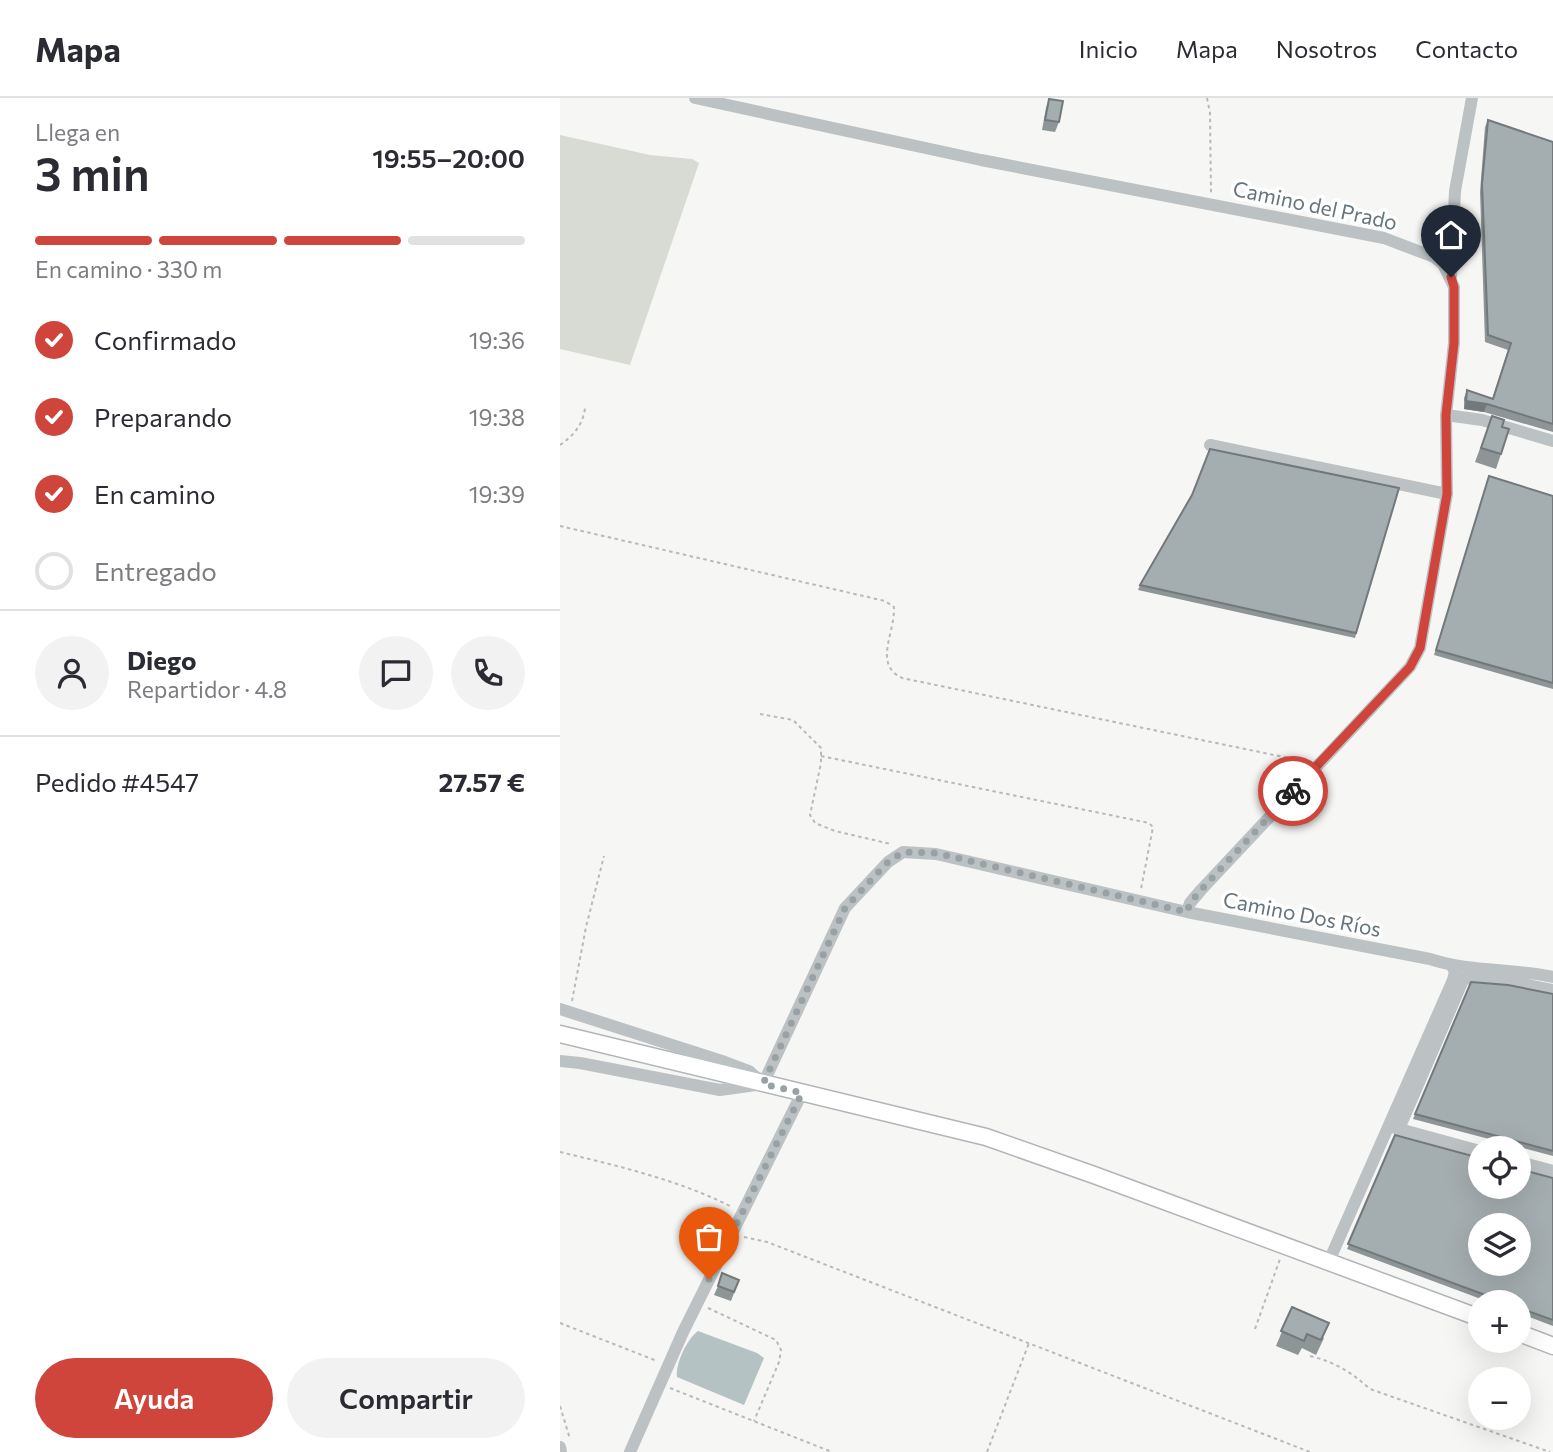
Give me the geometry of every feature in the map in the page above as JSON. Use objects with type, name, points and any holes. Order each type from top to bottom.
[{"type":"main road","points":[[560,1034],[986,1138],[1468,1313]]},
{"type":"main road","points":[[1531,1337],[1553,1346]]},
{"type":"street","name":"Camino del Prado","points":[[695,98],[981,160],[1398,242],[1434,257],[1443,264],[1451,277]]},
{"type":"street","points":[[1187,912],[1190,903],[1201,890],[1410,667],[1420,648],[1447,494],[1446,415],[1454,343],[1454,287],[1451,277],[1455,191],[1467,113],[1472,98]]},
{"type":"street","points":[[1446,415],[1482,420],[1553,441]]},
{"type":"street","points":[[1210,445],[1447,494]]},
{"type":"street","points":[[763,1084],[845,908],[888,862],[903,852],[914,851]]},
{"type":"street","name":"Camino Dos Ríos","points":[[914,851],[936,853],[1187,912],[1430,959],[1452,966],[1553,977]]},
{"type":"street","points":[[1394,1128],[1453,981],[1455,972],[1452,966]]},
{"type":"street","points":[[1329,1261],[1464,978],[1507,981],[1553,990]]},
{"type":"street","points":[[564,1010],[725,1062],[749,1072],[763,1084]]},
{"type":"street","points":[[560,1061],[720,1090],[763,1084]]},
{"type":"street","points":[[630,1452],[697,1303],[802,1093]]},
{"type":"street","points":[[1394,1128],[1468,1148]]},
{"type":"street","points":[[1531,1165],[1553,1171]]},
{"type":"street","points":[[561,1452],[565,1444]]},
{"type":"path","points":[[1208,98],[1211,205]]},
{"type":"path","points":[[560,445],[574,435],[584,416],[584,408]]},
{"type":"path","points":[[560,526],[885,601],[894,607],[887,666],[902,678],[1318,764]]},
{"type":"path","points":[[760,714],[793,720],[821,748],[810,815],[815,823],[835,831],[914,851]]},
{"type":"path","points":[[821,756],[1149,823],[1153,827],[1138,900]]},
{"type":"path","points":[[564,1010],[604,856]]},
{"type":"path","points":[[560,1152],[625,1168],[713,1198],[742,1213]]},
{"type":"path","points":[[737,1241],[744,1237],[767,1242],[1310,1452]]},
{"type":"path","points":[[1255,1329],[1285,1245]]},
{"type":"path","points":[[697,1303],[776,1340],[780,1350],[779,1362],[754,1421]]},
{"type":"path","points":[[560,1323],[668,1365]]},
{"type":"path","points":[[986,1452],[1030,1342]]},
{"type":"path","points":[[1310,1356],[1337,1363],[1370,1389],[1550,1452]]},
{"type":"path","points":[[665,1388],[832,1452]]},
{"type":"path","points":[[560,1406],[565,1444]]},
{"type":"shaded area","points":[[560,135],[650,155],[692,159],[699,163],[630,365],[560,349]]},
{"type":"shaded area","points":[[698,1331],[764,1358],[744,1405],[677,1377],[683,1352]]},
{"type":"building","points":[[1049,99],[1063,101],[1059,122],[1045,120]]},
{"type":"building","points":[[1488,120],[1553,142],[1553,424],[1487,404],[1466,401],[1467,390],[1493,399],[1511,343],[1488,335],[1482,184]]},
{"type":"building","points":[[1492,416],[1504,420],[1502,427],[1509,429],[1501,454],[1481,448]]},
{"type":"building","points":[[1210,449],[1399,488],[1356,633],[1140,585],[1192,495]]},
{"type":"building","points":[[1489,476],[1553,496],[1553,683],[1436,650]]},
{"type":"building","points":[[1471,982],[1508,985],[1553,994],[1553,1151],[1531,1145],[1531,1136],[1497,1136],[1415,1114]]},
{"type":"building","points":[[1395,1135],[1468,1155],[1468,1199],[1531,1199],[1531,1172],[1553,1178],[1553,1320],[1531,1312],[1531,1290],[1472,1290],[1348,1244]]},
{"type":"building","points":[[722,1273],[739,1280],[734,1292],[718,1286]]},
{"type":"building","points":[[1292,1307],[1329,1323],[1321,1340],[1307,1334],[1304,1341],[1281,1331]]},
{"type":"way so far","points":[[709,1279],[802,1093],[763,1084],[845,908],[888,862],[903,852],[936,853],[1187,912],[1190,903],[1201,890],[1293,791]]},
{"type":"route","points":[[1293,791],[1410,667],[1420,648],[1447,494],[1446,415],[1454,343],[1454,287],[1451,277]]}]
